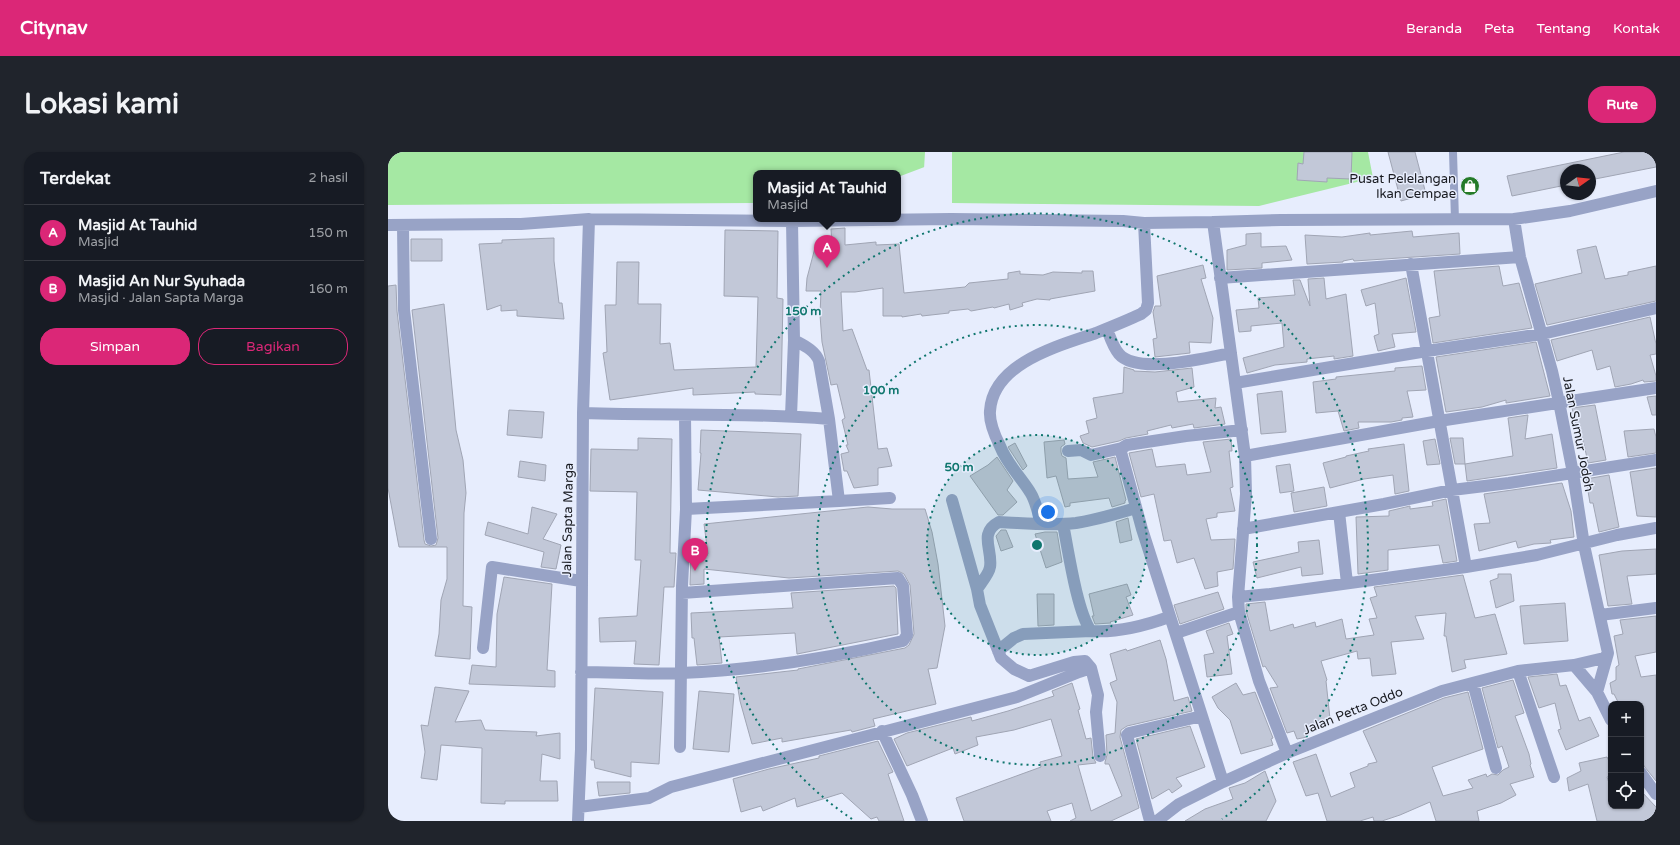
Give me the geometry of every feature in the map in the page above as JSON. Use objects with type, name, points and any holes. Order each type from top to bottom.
[{"type":"street","points":[[901,220],[1123,221],[1144,223],[1281,220],[1514,220],[1570,211],[1656,191]]},
{"type":"street","points":[[388,225],[521,224],[589,219],[753,221]]},
{"type":"street","name":"Jalan Sapta Marga","points":[[578,821],[583,413],[589,219]]},
{"type":"street","name":"Jalan Sumur Jodoh","points":[[1514,220],[1520,257],[1542,334],[1559,402],[1573,472],[1584,545],[1608,653],[1597,692]]},
{"type":"street","points":[[791,416],[794,340],[792,222]]},
{"type":"street","points":[[1213,222],[1245,456],[1246,494],[1238,597],[1239,612],[1259,681],[1287,753]]},
{"type":"street","points":[[1041,524],[1031,492],[1013,471],[1000,448],[993,429],[989,413],[995,390],[1001,381],[1020,364],[1051,349],[1107,329],[1141,314],[1146,310],[1148,303],[1144,223]]},
{"type":"street","points":[[403,225],[404,310],[431,539]]},
{"type":"street","points":[[1220,278],[1520,257]]},
{"type":"street","points":[[1411,264],[1466,567]]},
{"type":"street","points":[[1235,383],[1427,351],[1542,334],[1656,308]]},
{"type":"street","points":[[1107,329],[1113,344],[1120,355],[1135,362],[1148,365],[1198,360],[1231,354]]},
{"type":"street","points":[[794,340],[817,356],[829,419],[839,501]]},
{"type":"street","points":[[1245,456],[1439,420],[1656,388]]},
{"type":"street","points":[[583,413],[791,416],[829,419]]},
{"type":"street","points":[[680,747],[680,673],[686,509],[685,415]]},
{"type":"street","points":[[1068,451],[1081,450],[1091,455],[1122,448],[1126,445],[1186,436],[1242,430]]},
{"type":"street","points":[[1122,448],[1121,452],[1136,508],[1222,782]]},
{"type":"street","points":[[1243,529],[1452,490],[1509,483],[1656,460]]},
{"type":"street","points":[[686,509],[890,498]]},
{"type":"street","points":[[952,500],[977,589],[980,605],[1001,658],[1014,670],[1029,676],[1074,662],[1085,661],[1091,668],[1098,695],[1096,712],[1100,756]]},
{"type":"street","points":[[977,589],[990,567],[988,531],[999,522],[1063,524],[1099,518],[1136,508]]},
{"type":"street","points":[[1339,512],[1347,583]]},
{"type":"street","points":[[1063,524],[1080,602],[1086,624],[1091,631]]},
{"type":"street","points":[[1238,597],[1270,594],[1466,567],[1537,555],[1584,545],[1617,535],[1656,528]]},
{"type":"street","points":[[482,648],[492,567],[581,580]]},
{"type":"street","points":[[581,672],[680,673],[742,669],[856,652],[903,641],[907,635],[908,629],[903,586],[898,578],[682,594]]},
{"type":"street","points":[[1600,615],[1656,608]]},
{"type":"street","points":[[1176,633],[1239,612]]},
{"type":"street","points":[[998,651],[1014,638],[1023,634],[1111,631],[1127,629],[1169,617]]},
{"type":"street","name":"Jalan Petta Oddo","points":[[1157,821],[1179,804],[1222,782],[1287,753],[1442,691],[1518,671],[1574,665],[1604,658],[1606,656]]},
{"type":"street","points":[[1574,665],[1597,692],[1608,714]]},
{"type":"street","points":[[579,808],[649,798],[671,787],[1017,697],[1091,668]]},
{"type":"street","points":[[1518,671],[1554,777]]},
{"type":"street","points":[[1473,683],[1496,768]]},
{"type":"street","points":[[1150,821],[1127,735],[1129,733],[1202,716]]},
{"type":"street","points":[[882,731],[912,795],[922,821]]},
{"type":"street","points":[[1644,777],[1656,794]]},
{"type":"lane","points":[[1453,152],[1455,220]]},
{"type":"shaded area","points":[[388,152],[1368,152],[1373,178],[1259,206],[952,203],[943,160],[901,176],[901,170],[753,170],[753,203],[388,205]]},
{"type":"pier","points":[[925,152],[952,152],[952,203],[950,203],[942,162],[924,169]]},
{"type":"building","points":[[1304,152],[1352,152],[1351,179],[1327,178],[1327,182],[1297,180],[1298,163],[1303,164]]},
{"type":"building","points":[[1388,152],[1415,152],[1426,194],[1401,201]]},
{"type":"building","points":[[1624,152],[1656,152],[1656,167],[1596,179],[1596,164],[1566,164]]},
{"type":"building","points":[[1560,165],[1560,186],[1512,196],[1507,176]]},
{"type":"building","points":[[845,228],[845,245],[876,242],[876,245],[899,244],[904,293],[965,287],[969,283],[1008,279],[1008,273],[1020,271],[1020,274],[1043,275],[1053,272],[1082,273],[1082,271],[1093,271],[1095,291],[1050,300],[1037,299],[1022,303],[1023,306],[1010,310],[1009,304],[994,308],[971,311],[968,309],[949,311],[949,313],[922,316],[921,314],[902,317],[883,316],[883,288],[855,292],[841,292],[843,331],[852,329],[867,370],[869,370],[878,449],[887,448],[892,466],[878,468],[878,485],[854,488],[847,471],[844,471],[841,454],[849,452],[846,445],[848,445],[842,420],[845,418],[837,384],[831,385],[822,342],[820,315],[821,291],[806,291],[807,278],[816,244],[832,245],[831,229]]},
{"type":"building","points":[[725,230],[778,231],[777,298],[783,299],[781,395],[755,394],[755,392],[693,395],[693,388],[610,400],[603,353],[607,352],[605,305],[616,305],[617,262],[639,262],[638,304],[661,304],[660,344],[670,343],[674,370],[756,367],[758,297],[724,296]]},
{"type":"building","points":[[1412,231],[1413,237],[1459,233],[1460,254],[1354,261],[1353,259],[1343,262],[1307,264],[1305,235],[1342,237],[1370,233],[1370,235]]},
{"type":"building","points":[[1261,233],[1261,247],[1286,246],[1292,260],[1262,263],[1262,268],[1227,270],[1227,250],[1246,245],[1246,234]]},
{"type":"building","points":[[554,238],[554,261],[559,303],[562,303],[564,319],[517,316],[517,310],[501,311],[501,305],[487,310],[479,244],[502,243],[502,240]]},
{"type":"building","points":[[411,239],[442,239],[442,261],[411,261]]},
{"type":"building","points":[[1596,246],[1605,279],[1628,275],[1628,272],[1656,266],[1656,301],[1547,325],[1535,284],[1582,273],[1577,250]]},
{"type":"building","points":[[1203,265],[1206,278],[1201,279],[1213,318],[1211,343],[1189,342],[1190,353],[1155,357],[1153,339],[1157,338],[1153,312],[1155,306],[1161,306],[1157,276]]},
{"type":"building","points":[[1499,266],[1503,286],[1519,283],[1532,328],[1433,343],[1429,318],[1440,316],[1434,271]]},
{"type":"building","points":[[1324,278],[1326,299],[1346,294],[1353,356],[1334,359],[1334,356],[1307,359],[1307,362],[1275,365],[1247,373],[1243,358],[1284,347],[1282,323],[1251,326],[1251,331],[1239,332],[1236,310],[1259,308],[1258,298],[1295,295],[1293,280],[1300,280],[1310,306],[1308,279]]},
{"type":"building","points":[[1406,278],[1416,332],[1392,334],[1395,347],[1378,351],[1374,336],[1379,334],[1375,303],[1366,306],[1361,290]]},
{"type":"building","points":[[396,285],[397,311],[424,540],[425,544],[431,546],[436,545],[438,538],[412,310],[444,304],[456,430],[463,460],[466,493],[464,513],[463,606],[472,607],[470,659],[435,656],[439,634],[441,600],[447,579],[447,547],[399,547],[388,488],[388,286]]},
{"type":"building","points":[[1650,317],[1656,344],[1656,354],[1650,355],[1656,381],[1644,382],[1643,380],[1615,387],[1610,366],[1597,370],[1592,350],[1557,361],[1551,340]]},
{"type":"building","points":[[1536,342],[1550,396],[1506,403],[1506,400],[1482,407],[1446,412],[1436,357]]},
{"type":"building","points":[[1422,366],[1426,390],[1407,391],[1413,417],[1402,418],[1402,420],[1391,422],[1358,422],[1359,428],[1344,431],[1338,411],[1316,413],[1313,382],[1336,379],[1336,377],[1395,371],[1395,368]]},
{"type":"building","points":[[1124,367],[1134,371],[1155,372],[1192,368],[1194,387],[1176,392],[1178,402],[1216,398],[1215,408],[1221,407],[1225,424],[1194,428],[1193,424],[1172,428],[1171,425],[1147,431],[1148,434],[1092,447],[1083,443],[1080,436],[1089,433],[1086,421],[1097,418],[1093,398],[1123,393]]},
{"type":"building","points":[[1282,391],[1286,432],[1261,434],[1257,394]]},
{"type":"building","points":[[1656,396],[1656,415],[1652,415],[1647,397]]},
{"type":"building","points":[[1595,405],[1606,460],[1588,463],[1584,444],[1581,435],[1579,436],[1572,408]]},
{"type":"building","points":[[509,410],[544,412],[542,438],[507,435]]},
{"type":"building","points":[[1528,415],[1525,439],[1552,434],[1557,468],[1467,481],[1465,464],[1513,456],[1508,418]]},
{"type":"building","points":[[1654,429],[1656,437],[1656,453],[1628,457],[1624,431]]},
{"type":"building","points":[[701,430],[801,434],[798,496],[778,497],[698,490]]},
{"type":"building","points":[[638,438],[672,439],[670,553],[676,553],[674,587],[664,587],[659,665],[634,664],[636,641],[600,642],[599,618],[637,616],[641,560],[635,560],[637,492],[590,491],[591,449],[638,450]]},
{"type":"building","points":[[1450,438],[1463,438],[1465,464],[1455,464]]},
{"type":"building","points":[[1231,439],[1232,451],[1229,451],[1233,487],[1230,488],[1235,511],[1217,513],[1217,517],[1206,519],[1211,540],[1235,539],[1233,569],[1217,572],[1218,586],[1205,589],[1194,558],[1177,563],[1171,540],[1164,541],[1154,494],[1141,497],[1129,453],[1152,449],[1156,467],[1185,464],[1187,475],[1211,472],[1203,442]]},
{"type":"building","points":[[1435,439],[1440,464],[1427,465],[1423,441]]},
{"type":"building","points":[[1064,440],[1065,444],[1061,447],[1061,452],[1062,456],[1066,458],[1068,479],[1098,477],[1093,462],[1115,457],[1126,500],[1125,503],[1112,507],[1109,498],[1070,503],[1070,506],[1065,507],[1056,476],[1047,478],[1044,442]]},
{"type":"building","points":[[1015,443],[1027,466],[1023,470],[1008,447]]},
{"type":"building","points":[[1404,444],[1409,491],[1395,494],[1393,475],[1364,479],[1330,488],[1323,463],[1369,451],[1368,449]]},
{"type":"building","points":[[997,457],[1013,481],[1007,490],[1017,502],[1003,515],[998,515],[970,476],[988,465]]},
{"type":"building","points":[[520,461],[546,465],[545,481],[518,477]]},
{"type":"building","points":[[1290,464],[1294,491],[1280,493],[1276,466]]},
{"type":"building","points":[[1656,468],[1656,517],[1637,516],[1630,472]]},
{"type":"building","points":[[1609,475],[1619,527],[1599,532],[1593,503],[1590,503],[1586,479]]},
{"type":"building","points":[[1562,483],[1571,511],[1574,537],[1550,540],[1551,543],[1534,544],[1518,548],[1516,541],[1479,551],[1474,524],[1490,523],[1484,494]]},
{"type":"building","points":[[1324,487],[1327,506],[1294,512],[1291,493]]},
{"type":"building","points":[[1446,499],[1457,561],[1443,563],[1439,545],[1388,550],[1388,570],[1358,574],[1356,517],[1389,516],[1389,511],[1410,506],[1410,509],[1433,506],[1432,502]]},
{"type":"building","points":[[532,507],[557,514],[543,539],[561,545],[556,569],[541,567],[544,552],[485,535],[488,522],[528,534]]},
{"type":"building","points":[[868,507],[925,509],[932,532],[938,564],[945,626],[937,668],[928,669],[936,704],[873,719],[875,726],[852,732],[851,730],[782,742],[782,738],[752,744],[740,701],[736,677],[798,670],[905,648],[909,645],[914,634],[910,585],[904,574],[898,571],[789,578],[704,569],[704,584],[690,585],[691,554],[708,554],[704,524]]},
{"type":"building","points":[[1128,518],[1132,540],[1120,543],[1116,522]]},
{"type":"building","points":[[1001,530],[1006,530],[1013,547],[1001,551],[996,536]]},
{"type":"building","points":[[1057,532],[1062,562],[1046,568],[1035,534]]},
{"type":"building","points":[[1319,540],[1323,574],[1302,576],[1301,567],[1257,578],[1253,562],[1299,552],[1298,542]]},
{"type":"building","points":[[1656,549],[1656,574],[1627,576],[1632,604],[1608,606],[1599,555],[1622,551]]},
{"type":"building","points":[[1498,574],[1511,574],[1514,601],[1496,608],[1490,581],[1498,578]]},
{"type":"building","points":[[1463,575],[1475,618],[1495,614],[1507,654],[1464,660],[1466,668],[1452,672],[1446,636],[1444,636],[1446,613],[1415,616],[1424,639],[1391,642],[1396,674],[1372,676],[1370,658],[1358,659],[1357,651],[1321,661],[1327,680],[1330,719],[1306,727],[1307,737],[1297,739],[1294,731],[1287,733],[1270,688],[1278,687],[1265,666],[1263,667],[1246,611],[1246,604],[1265,602],[1270,631],[1293,624],[1294,628],[1315,622],[1316,627],[1342,619],[1346,639],[1374,635],[1369,619],[1377,618],[1370,598],[1377,596],[1374,587]]},
{"type":"building","points":[[504,577],[552,584],[547,670],[555,671],[555,687],[469,684],[472,665],[496,667],[497,614]]},
{"type":"building","points":[[1127,584],[1131,595],[1126,597],[1133,615],[1110,622],[1111,623],[1095,624],[1092,616],[1094,616],[1089,594]]},
{"type":"building","points":[[894,586],[896,588],[898,634],[797,654],[795,633],[719,637],[722,663],[697,665],[694,638],[692,638],[691,613],[793,608],[791,593]]},
{"type":"building","points":[[1218,592],[1224,609],[1180,624],[1174,605]]},
{"type":"building","points":[[1037,594],[1054,594],[1054,625],[1038,626]]},
{"type":"building","points":[[1565,603],[1568,641],[1524,644],[1520,606]]},
{"type":"building","points":[[1656,616],[1656,652],[1635,656],[1641,677],[1656,675],[1656,781],[1644,766],[1644,701],[1618,701],[1614,694],[1612,694],[1610,683],[1616,680],[1616,667],[1619,665],[1614,636],[1623,634],[1620,620]]},
{"type":"building","points":[[1229,623],[1233,634],[1227,636],[1232,674],[1207,677],[1204,655],[1214,653],[1206,631]]},
{"type":"building","points":[[1160,640],[1166,659],[1174,701],[1188,697],[1192,711],[1127,726],[1121,730],[1120,737],[1139,808],[1111,821],[1070,821],[1076,818],[1072,803],[1047,811],[1051,821],[964,821],[956,798],[1041,767],[1040,762],[1062,756],[1051,719],[1014,730],[976,737],[978,745],[955,754],[953,748],[907,766],[894,739],[907,733],[971,717],[972,721],[1008,711],[1054,696],[1052,691],[1072,683],[1080,709],[1078,710],[1086,739],[1091,738],[1093,757],[1096,763],[1078,765],[1091,811],[1122,796],[1109,764],[1105,764],[1107,755],[1106,735],[1115,733],[1117,702],[1110,683],[1117,680],[1110,654],[1126,649],[1127,651]]},
{"type":"building","points":[[1557,674],[1560,686],[1566,685],[1579,721],[1590,717],[1599,736],[1566,750],[1558,730],[1561,729],[1555,703],[1539,708],[1528,677]]},
{"type":"building","points":[[1513,680],[1524,713],[1515,716],[1529,754],[1530,765],[1534,777],[1510,784],[1516,795],[1501,803],[1477,811],[1479,821],[1436,821],[1430,802],[1382,821],[1374,821],[1373,817],[1360,821],[1327,821],[1318,793],[1306,796],[1293,762],[1316,754],[1331,797],[1355,787],[1350,773],[1368,766],[1368,764],[1377,762],[1363,731],[1444,698],[1468,692],[1483,749],[1432,767],[1443,796],[1473,788],[1468,780],[1486,774],[1487,777],[1492,774],[1498,775],[1509,767],[1502,746],[1498,748],[1482,688]]},
{"type":"building","points":[[1236,683],[1243,695],[1255,692],[1273,738],[1271,739],[1273,745],[1241,754],[1230,720],[1218,708],[1212,697]]},
{"type":"building","points":[[435,687],[469,691],[455,722],[481,720],[485,730],[537,732],[536,736],[560,733],[560,759],[542,754],[540,781],[557,781],[558,801],[505,801],[505,804],[481,803],[482,748],[441,745],[437,780],[421,778],[425,752],[421,725],[428,726]]},
{"type":"building","points":[[595,688],[663,692],[659,764],[631,762],[631,777],[595,768],[594,760],[591,760]]},
{"type":"building","points":[[699,691],[734,694],[729,752],[693,749]]},
{"type":"building","points":[[1190,726],[1205,767],[1176,778],[1182,786],[1172,793],[1169,789],[1152,799],[1136,739]]},
{"type":"building","points":[[878,741],[893,772],[888,774],[904,821],[879,821],[877,817],[871,819],[842,793],[797,807],[795,798],[763,811],[761,806],[741,812],[733,779],[819,758],[819,756]]},
{"type":"building","points":[[1607,757],[1608,809],[1644,809],[1644,794],[1656,807],[1656,821],[1597,821],[1588,784],[1569,791],[1567,778],[1581,771],[1579,763]]},
{"type":"building","points":[[1265,771],[1276,801],[1266,821],[1185,821],[1205,809],[1233,799],[1229,788],[1245,783]]},
{"type":"building","points":[[597,782],[630,782],[630,793],[599,796]]},
{"type":"place","name":"Pusat Pelelangan Ikan Cempae","points":[[1470,186]]},
{"type":"place","name":"Masjid At Tauhid","points":[[827,268]]},
{"type":"place","name":"Masjid An Nur Syuhada","points":[[695,571]]}]
